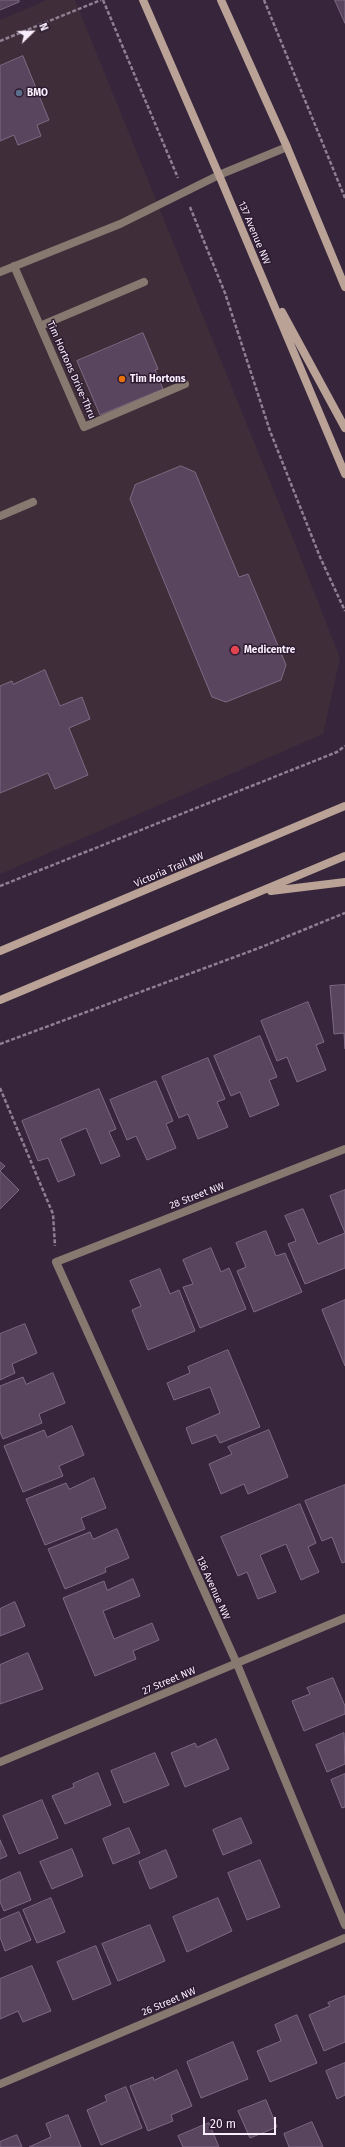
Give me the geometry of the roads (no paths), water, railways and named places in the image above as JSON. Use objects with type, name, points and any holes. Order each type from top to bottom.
[{"type":"main road","name":"137 Avenue NW","points":[[143,0],[345,474]]},
{"type":"main road","points":[[221,0],[287,147],[345,287]]},
{"type":"main road","points":[[259,271],[345,428]]},
{"type":"main road","name":"Victoria Trail NW","points":[[0,951],[345,806]]},
{"type":"main road","points":[[0,1000],[345,856]]},
{"type":"main road","points":[[260,892],[345,882]]},
{"type":"street","points":[[0,272],[120,224],[219,176],[287,147]]},
{"type":"street","name":"Tim Hortons Drive-Thru","points":[[14,266],[84,427],[185,384]]},
{"type":"street","points":[[40,326],[144,282]]},
{"type":"street","points":[[0,516],[33,502]]},
{"type":"street","name":"28 Street NW","points":[[56,1262],[345,1149]]},
{"type":"street","name":"136 Avenue NW","points":[[56,1262],[236,1664],[345,1925]]},
{"type":"street","name":"27 Street NW","points":[[0,1762],[345,1618]]},
{"type":"street","name":"26 Street NW","points":[[0,2084],[345,1938]]},
{"type":"place","name":"BMO","points":[[19,93]]},
{"type":"place","name":"Tim Hortons","points":[[122,379]]},
{"type":"place","name":"Medicentre","points":[[235,650]]}]
